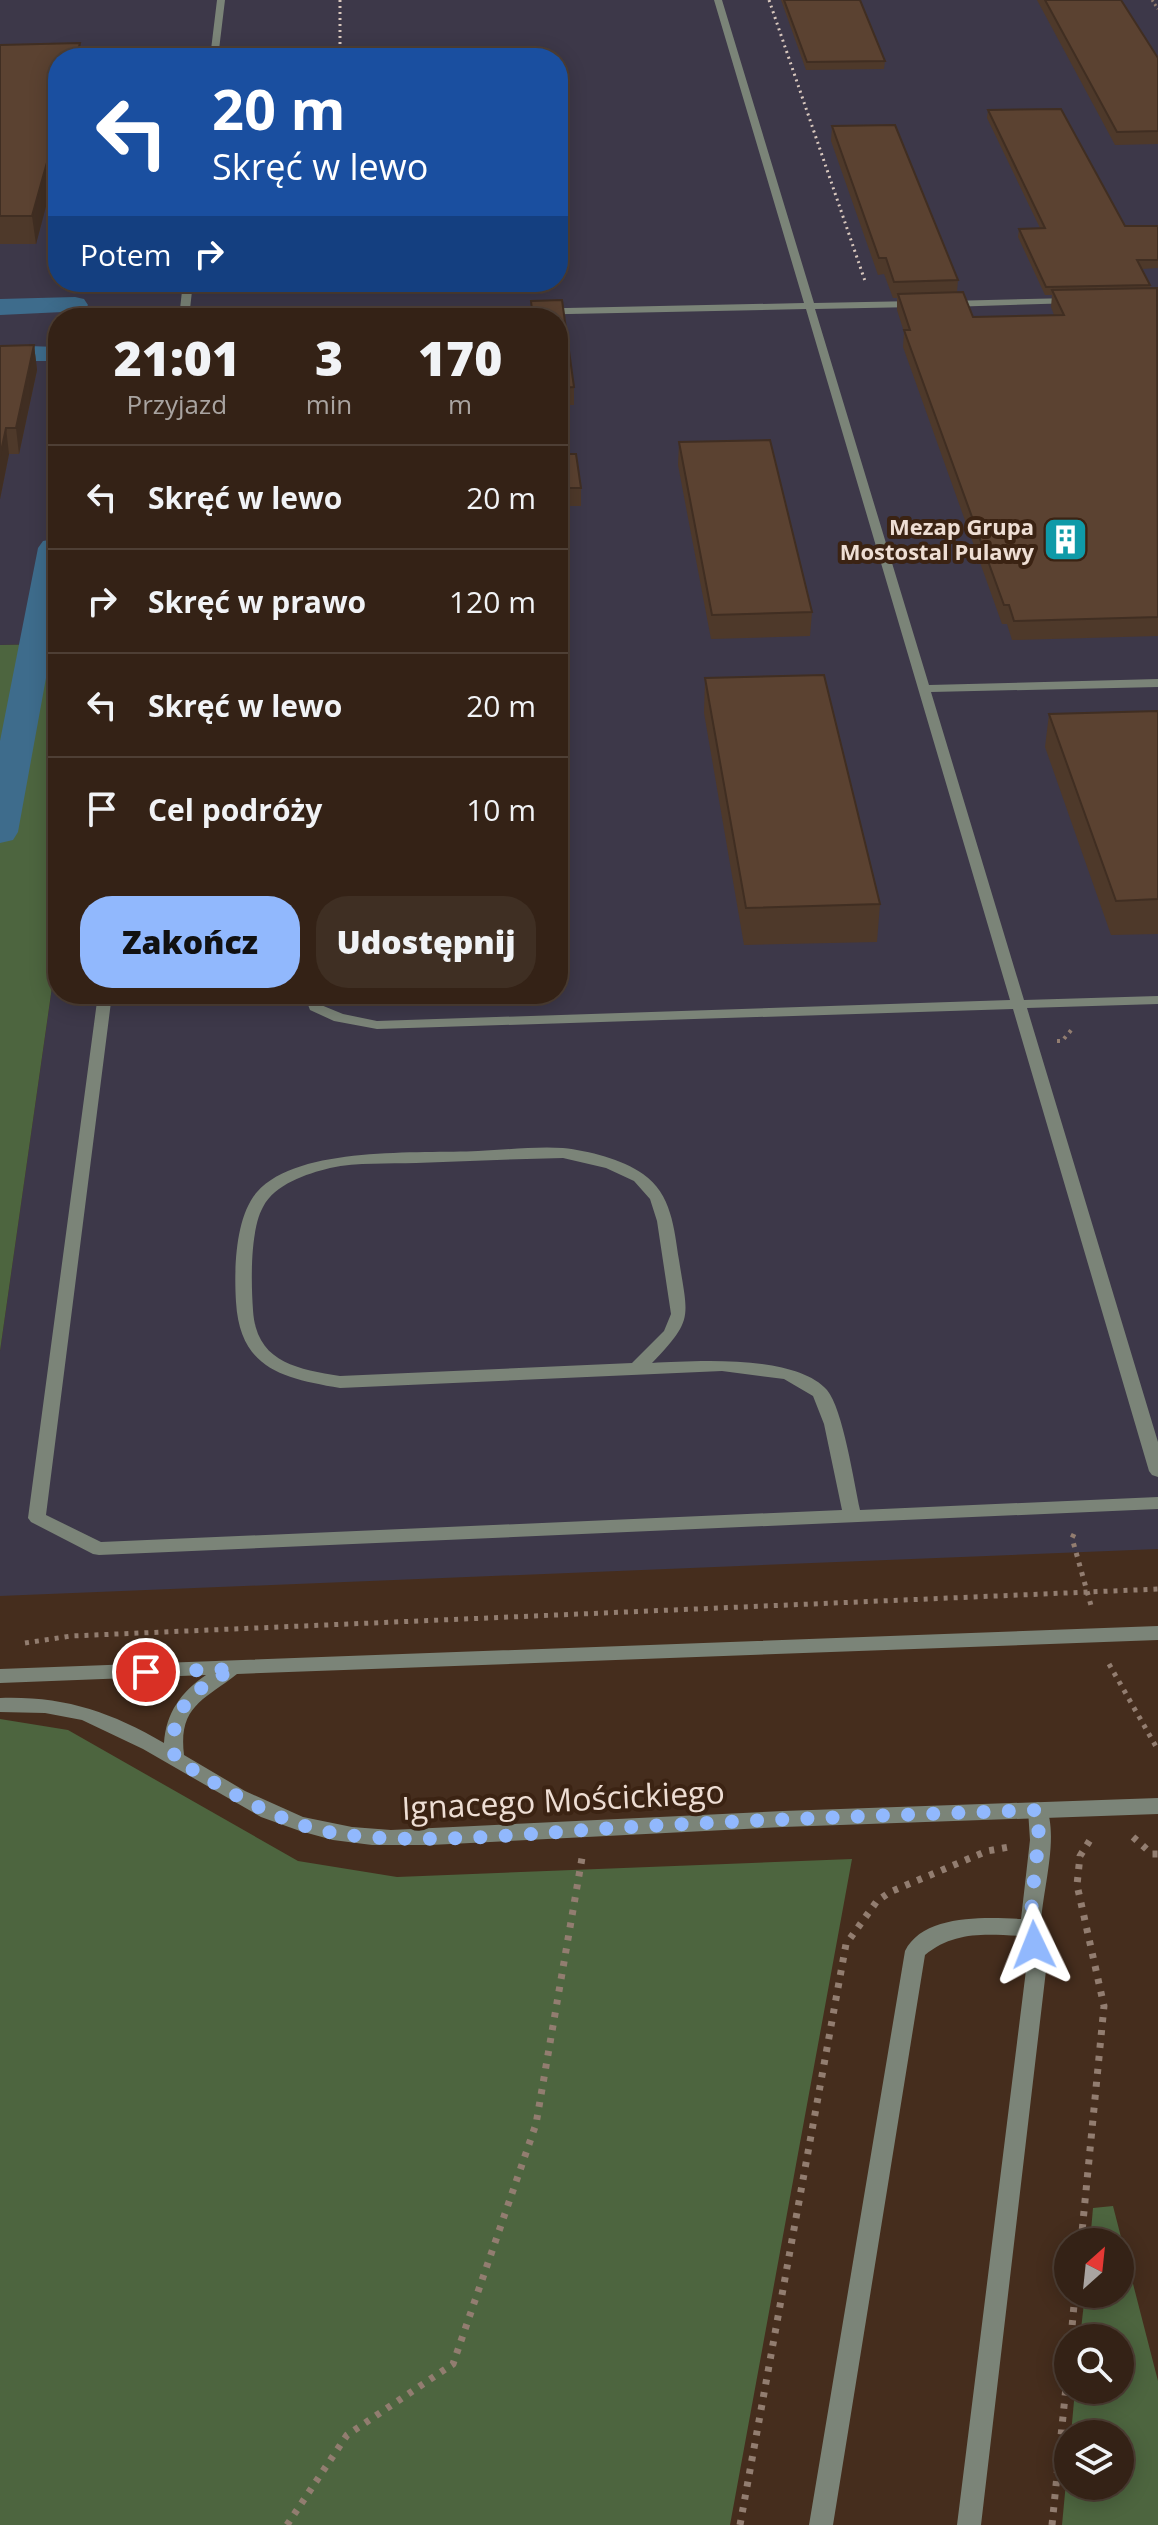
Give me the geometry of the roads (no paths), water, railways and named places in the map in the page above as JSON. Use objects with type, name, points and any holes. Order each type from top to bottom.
[{"type":"street","points":[[215,48],[221,0]]},
{"type":"street","points":[[718,0],[1158,1471]]},
{"type":"street","points":[[568,312],[1083,301]]},
{"type":"street","points":[[923,689],[1158,683]]},
{"type":"street","points":[[314,1004],[339,1018],[377,1025],[1158,1000]]},
{"type":"street","points":[[104,1004],[37,1518],[99,1549],[1158,1503]]},
{"type":"street","points":[[636,1369],[671,1333],[679,1314],[665,1221],[657,1197],[639,1178],[611,1164],[563,1153],[344,1161],[308,1168],[283,1180],[261,1198],[250,1217],[242,1296],[243,1325],[255,1348],[275,1365],[307,1377],[340,1382],[636,1369],[722,1365],[788,1374],[820,1393],[833,1424],[852,1516]]},
{"type":"street","points":[[0,1676],[1158,1633]]},
{"type":"street","points":[[175,1759],[171,1741],[175,1720],[181,1710],[204,1686],[234,1669]]},
{"type":"street","name":"Ignacego Mościckiego","points":[[0,1705],[56,1707],[88,1714],[291,1822],[333,1833],[403,1838],[1158,1806]]},
{"type":"street","points":[[969,2525],[1037,1962],[1030,1928],[1040,1840],[1038,1810]]},
{"type":"street","points":[[821,2525],[915,1951],[931,1936],[963,1925],[1030,1928]]},
{"type":"waterway","points":[[0,307],[75,305]]},
{"type":"waterway","points":[[0,353],[47,353]]},
{"type":"waterway","points":[[0,832],[48,580]]},
{"type":"railway","points":[[340,0],[340,48]]},
{"type":"railway","points":[[769,0],[865,281]]},
{"type":"place","name":"Mezap Grupa Mostostal Pulawy","points":[[1065,539]]}]
